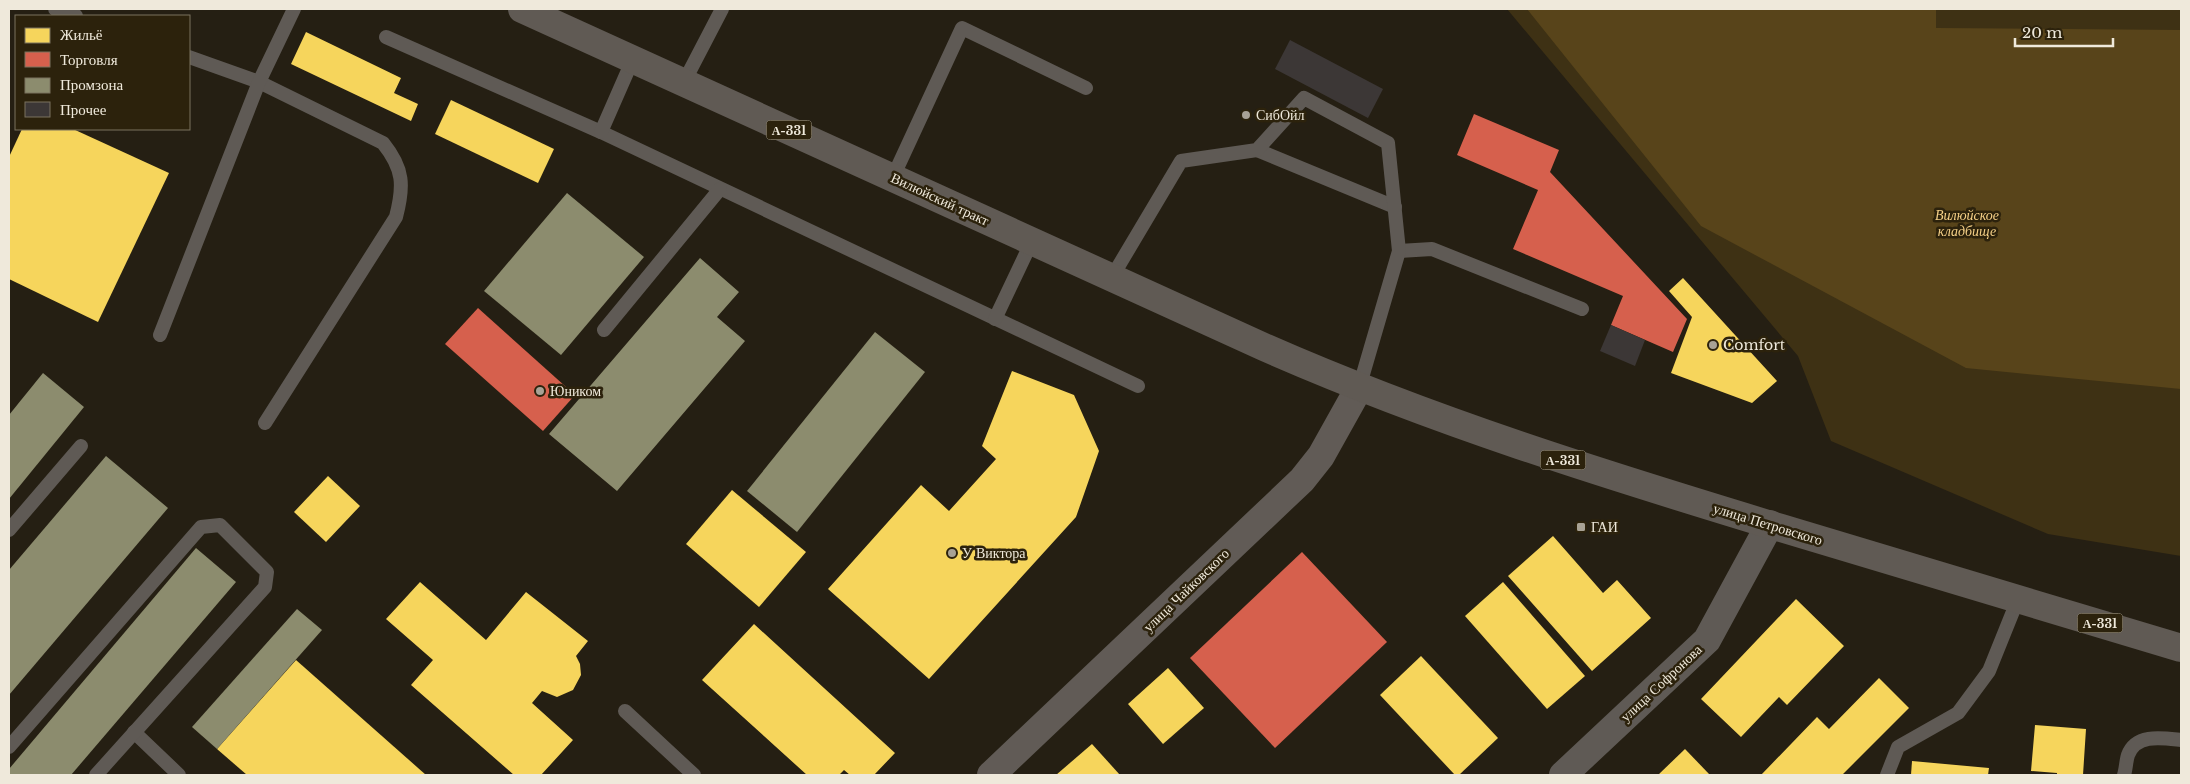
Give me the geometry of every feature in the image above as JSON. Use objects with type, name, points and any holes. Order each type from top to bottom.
[{"type":"main road","name":"Вилюйский тракт","points":[[522,9],[1359,388]]},
{"type":"main road","name":"улица Петровского","points":[[1359,388],[1462,426],[1603,474],[2181,648]]},
{"type":"main road","name":"улица Чайковского","points":[[991,775],[1302,480],[1321,456],[1359,388]]},
{"type":"street","name":"улица Софронова","points":[[1563,775],[1707,640],[1770,524]]},
{"type":"lane","points":[[55,9],[73,15]]},
{"type":"lane","points":[[160,335],[259,82],[294,9]]},
{"type":"lane","points":[[684,82],[722,9]]},
{"type":"lane","points":[[893,177],[962,28],[1086,88]]},
{"type":"lane","points":[[386,37],[601,132],[1138,386]]},
{"type":"lane","points":[[190,57],[259,82],[383,143],[394,156],[400,173],[402,195],[396,218],[264,423]]},
{"type":"lane","points":[[601,132],[633,59]]},
{"type":"lane","points":[[1257,150],[1304,98],[1388,143],[1399,251],[1359,388]]},
{"type":"lane","points":[[1112,277],[1181,161],[1257,150],[1395,207]]},
{"type":"lane","points":[[604,330],[720,189]]},
{"type":"lane","points":[[995,319],[1032,241]]},
{"type":"lane","points":[[1399,251],[1432,249],[1582,309]]},
{"type":"lane","points":[[9,530],[81,446]]},
{"type":"lane","points":[[9,747],[201,527],[220,525],[267,572],[264,587],[96,775]]},
{"type":"lane","points":[[1887,775],[1898,747],[1958,713],[1989,671],[2018,599]]},
{"type":"lane","points":[[625,711],[694,775]]},
{"type":"lane","points":[[134,732],[179,775]]},
{"type":"lane","points":[[2124,775],[2128,754],[2142,740],[2158,738],[2181,740]]},
{"type":"green space","name":"Вилюйское кладбище","points":[[1507,9],[2181,9],[2181,556],[2048,534],[1831,441],[1798,356]]},
{"type":"green space","name":"Вилюйское кладбище","points":[[1527,9],[1936,9],[1936,28],[2181,30],[2181,389],[1966,368],[1701,226]]},
{"type":"building: Жильё","points":[[306,32],[401,78],[394,93],[418,104],[411,121],[291,64]]},
{"type":"building: Жильё","points":[[451,100],[554,149],[538,183],[435,134]]},
{"type":"building: Жильё","points":[[22,130],[75,130],[169,173],[98,322],[9,279],[9,157]]},
{"type":"building: Жильё","name":"Comfort","points":[[1683,278],[1777,381],[1752,403],[1671,373],[1692,317],[1669,291]]},
{"type":"building: Жильё","name":"У Виктора","points":[[1012,371],[1074,395],[1099,451],[1076,517],[929,679],[828,589],[921,485],[949,511],[996,459],[982,446]]},
{"type":"building: Жильё","points":[[328,476],[360,506],[326,542],[294,512]]},
{"type":"building: Жильё","points":[[732,490],[806,552],[759,607],[686,544]]},
{"type":"building: Жильё","points":[[1553,536],[1603,593],[1617,580],[1651,618],[1592,671],[1508,576]]},
{"type":"building: Жильё","points":[[420,582],[486,640],[526,592],[588,641],[576,656],[580,664],[581,675],[573,690],[557,697],[542,691],[532,703],[573,740],[541,775],[514,775],[411,685],[433,660],[386,619]]},
{"type":"building: Жильё","points":[[1503,582],[1585,676],[1547,709],[1465,616]]},
{"type":"building: Жильё","points":[[1796,599],[1844,646],[1787,705],[1779,697],[1741,737],[1701,699]]},
{"type":"building: Жильё","points":[[754,624],[895,753],[874,775],[850,775],[844,770],[839,775],[807,775],[702,680]]},
{"type":"building: Жильё","points":[[1421,656],[1498,738],[1459,775],[1455,775],[1380,695]]},
{"type":"building: Жильё","points":[[296,660],[426,775],[247,775],[217,749]]},
{"type":"building: Жильё","points":[[1168,668],[1204,708],[1163,744],[1128,704]]},
{"type":"building: Жильё","points":[[1879,678],[1909,708],[1842,775],[1761,775],[1817,717],[1829,729]]},
{"type":"building: Жильё","points":[[2035,725],[2086,729],[2083,775],[2057,775],[2057,773],[2031,771]]},
{"type":"building: Жильё","points":[[1092,744],[1120,775],[1056,775]]},
{"type":"building: Жильё","points":[[1685,749],[1710,775],[1658,775]]},
{"type":"building: Жильё","points":[[1912,761],[1989,768],[1988,775],[1911,775]]},
{"type":"building: Торговля","points":[[1474,114],[1559,150],[1550,172],[1687,319],[1673,352],[1611,325],[1623,296],[1513,249],[1538,190],[1457,155]]},
{"type":"building: Торговля","points":[[478,308],[575,395],[543,431],[445,344]]},
{"type":"building: Торговля","points":[[1302,552],[1387,642],[1275,748],[1190,658]]},
{"type":"building: Промзона","points":[[567,193],[644,257],[561,355],[484,291]]},
{"type":"building: Промзона","points":[[700,258],[739,292],[717,317],[745,341],[617,491],[549,434]]},
{"type":"building: Промзона","points":[[875,332],[925,372],[797,532],[747,491]]},
{"type":"building: Промзона","points":[[43,373],[84,407],[9,499],[9,415]]},
{"type":"building: Промзона","points":[[106,456],[168,508],[9,695],[9,570]]},
{"type":"building: Промзона","points":[[196,548],[236,582],[71,775],[9,775],[9,769]]},
{"type":"building: Промзона","points":[[297,609],[322,630],[217,749],[192,727]]},
{"type":"building: Прочее","points":[[1290,40],[1383,89],[1368,118],[1275,69]]},
{"type":"building: Прочее","points":[[1611,325],[1645,340],[1635,366],[1600,351]]},
{"type":"place","name":"СибОйл","points":[[1246,115]]},
{"type":"place","name":"Comfort","points":[[1713,345]]},
{"type":"place","name":"Юником","points":[[540,391]]},
{"type":"place","name":"ГАИ","points":[[1581,527]]},
{"type":"place","name":"У Виктора","points":[[952,553]]}]
